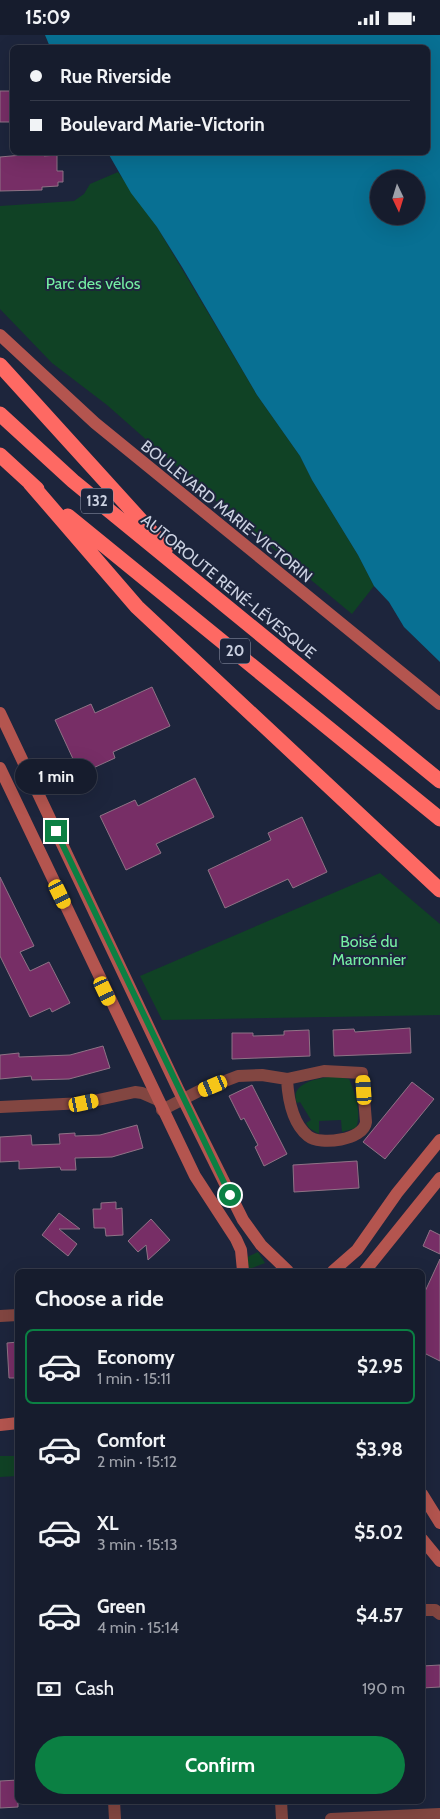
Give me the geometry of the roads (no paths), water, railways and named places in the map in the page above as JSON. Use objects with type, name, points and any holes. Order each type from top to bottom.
[{"type":"highway","points":[[0,365],[81,452],[197,583]]},
{"type":"highway","name":"AUTOROUTE RENÉ-LÉVESQUE","points":[[0,414],[73,481],[440,781]]},
{"type":"highway","name":"20","points":[[0,455],[30,483],[120,559],[440,819]]},
{"type":"highway","points":[[30,483],[137,607],[440,890]]},
{"type":"street","name":"BOULEVARD MARIE-VICTORIN","points":[[0,335],[95,423],[440,704]]},
{"type":"street","points":[[0,713],[243,1221],[260,1245],[286,1269]]},
{"type":"street","points":[[0,768],[160,1105],[202,1189],[236,1239],[241,1250],[243,1269]]},
{"type":"street","points":[[0,1107],[84,1103],[139,1092],[160,1105],[183,1099],[238,1076],[262,1075],[287,1079],[324,1071],[362,1073],[366,1122],[364,1128],[352,1137],[318,1140],[308,1136],[291,1109],[287,1079]]},
{"type":"street","points":[[336,1269],[357,1250],[397,1193],[440,1140]]},
{"type":"street","points":[[367,1269],[440,1179]]},
{"type":"street","points":[[0,1316],[15,1315]]},
{"type":"street","points":[[0,1425],[15,1423]]},
{"type":"street","points":[[425,1499],[440,1523]]},
{"type":"street","points":[[425,1543],[440,1561]]},
{"type":"street","points":[[425,1609],[435,1610],[440,1614]]},
{"type":"street","points":[[114,1804],[115,1819]]},
{"type":"street","points":[[281,1804],[282,1819]]},
{"type":"street","points":[[331,1819],[440,1814]]},
{"type":"water","points":[[45,35],[440,35],[440,662],[404,627],[389,602],[374,586],[300,456],[257,395],[157,227],[131,193],[109,155],[430,155],[430,45],[49,45]]},
{"type":"park label","name":"Parc des vélos","points":[[93,283]]},
{"type":"park label","name":"Boisé du Marronnier","points":[[369,950]]}]
